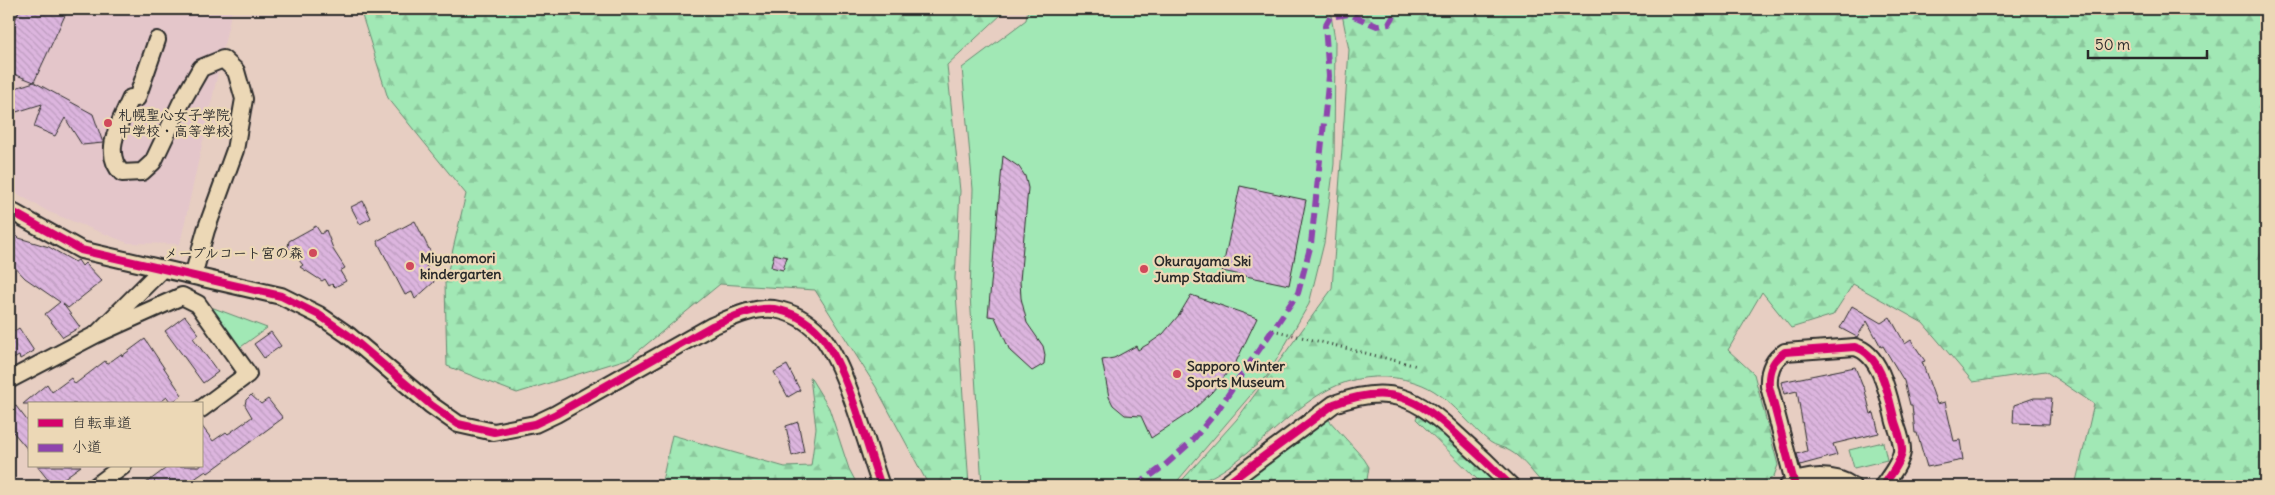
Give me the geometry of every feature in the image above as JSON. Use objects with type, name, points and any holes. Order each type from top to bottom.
[{"type":"street","points":[[157,40],[137,98],[131,98],[118,127],[112,150],[115,165],[122,172],[142,172],[153,162],[180,103],[201,68],[223,59],[236,71],[244,99],[235,150],[206,230],[193,276]]},
{"type":"street","points":[[9,210],[82,250],[281,296],[319,315],[348,335],[431,405],[458,424],[494,432],[535,424],[556,414],[712,326],[735,316],[755,310],[772,309],[791,313],[813,328],[830,349],[842,376],[881,486]]},
{"type":"street","points":[[97,334],[162,269]]},
{"type":"street","points":[[9,380],[97,334],[182,296],[198,304],[248,374],[202,408]]},
{"type":"street","points":[[1852,486],[1831,479],[1812,477],[1791,484],[1768,374],[1778,357],[1785,352],[1855,347],[1863,349],[1869,354],[1885,381],[1902,448],[1900,461],[1883,486]]},
{"type":"street","points":[[1224,486],[1334,404],[1352,397],[1372,394],[1411,399],[1428,409],[1511,486]]},
{"type":"street","points":[[96,486],[120,468]]},
{"type":"path","points":[[1273,330],[1417,366]]},
{"type":"shaded area","name":"札幌聖心女子学院 中学校・高等学校","points":[[9,9],[232,9],[180,244],[128,243],[49,212],[9,189]]},
{"type":"green space","points":[[360,9],[1003,9],[1002,14],[947,65],[960,191],[955,278],[969,486],[929,486],[876,387],[815,290],[720,284],[630,358],[517,393],[447,366],[445,283],[466,194],[388,98]]},
{"type":"green space","name":"Okurayama Ski Jump Stadium","points":[[1028,9],[1330,9],[1335,40],[1334,164],[1324,243],[1309,304],[1267,376],[1173,486],[982,486],[970,295],[973,189],[962,68],[1026,20]]},
{"type":"green space","points":[[1341,9],[2266,9],[2266,486],[2075,486],[2094,404],[2045,371],[1973,382],[1923,323],[1853,284],[1833,315],[1791,328],[1762,292],[1728,350],[1754,374],[1778,465],[1774,476],[1762,486],[1545,486],[1515,454],[1490,442],[1442,396],[1423,385],[1398,378],[1386,377],[1365,378],[1346,382],[1329,389],[1298,410],[1253,448],[1218,473],[1198,482],[1177,486],[1237,419],[1332,289],[1349,50]]},
{"type":"green space","points":[[211,307],[267,328],[238,349]]},
{"type":"green space","points":[[810,377],[829,408],[849,469],[858,486],[661,486],[672,435],[785,467],[811,466],[816,428]]},
{"type":"green space","points":[[1419,412],[1433,422],[1498,486],[1484,486],[1416,419]]},
{"type":"green space","points":[[1327,418],[1369,467],[1366,486],[1234,486],[1278,457]]},
{"type":"green space","points":[[1883,442],[1887,460],[1854,468],[1849,450]]},
{"type":"building","points":[[20,9],[68,9],[34,82],[9,72],[9,33]]},
{"type":"building","points":[[34,82],[93,114],[103,143],[82,145],[65,118],[55,136],[34,127],[42,104],[13,113],[9,101],[9,90]]},
{"type":"building","points":[[1003,156],[1019,167],[1025,176],[1028,188],[1020,281],[1021,298],[1027,323],[1043,346],[1045,355],[1044,364],[1032,371],[1010,351],[995,317],[988,316]]},
{"type":"building","points":[[1240,186],[1306,200],[1289,285],[1222,271]]},
{"type":"building","points":[[363,201],[371,218],[360,224],[351,207]]},
{"type":"building","points":[[415,221],[431,253],[423,259],[434,282],[415,299],[412,292],[405,295],[377,241]]},
{"type":"building","name":"メープルコート宮の森","points":[[316,226],[321,234],[326,230],[334,251],[345,268],[340,271],[346,281],[335,287],[332,284],[329,286],[325,279],[322,281],[300,267],[303,265],[288,247],[289,241]]},
{"type":"building","points":[[9,228],[19,238],[49,247],[75,262],[78,260],[82,266],[85,263],[102,281],[68,308],[63,304],[80,327],[63,337],[45,314],[60,302],[25,278],[9,261]]},
{"type":"building","points":[[774,254],[787,257],[783,270],[771,267]]},
{"type":"building","points":[[1191,295],[1257,318],[1236,362],[1212,392],[1192,411],[1151,438],[1141,416],[1125,415],[1113,405],[1109,397],[1102,360],[1114,358],[1136,346],[1138,350],[1163,334],[1179,315]]},
{"type":"building","points":[[1852,306],[1881,323],[1890,317],[1905,344],[1911,340],[1925,361],[1922,362],[1937,404],[1945,402],[1954,441],[1960,440],[1963,460],[1927,467],[1917,433],[1915,433],[1912,405],[1910,405],[1904,381],[1883,346],[1881,347],[1867,321],[1857,337],[1840,328]]},
{"type":"building","points":[[185,316],[199,334],[193,338],[218,372],[203,383],[165,331]]},
{"type":"building","points":[[19,328],[34,351],[20,359],[19,356],[9,361],[9,335]]},
{"type":"building","points":[[271,332],[281,346],[264,358],[254,344]]},
{"type":"building","points":[[145,339],[182,395],[172,402],[167,397],[161,402],[28,402],[28,404],[23,404],[47,384],[52,392],[71,378],[75,384],[105,361],[107,364],[121,354],[122,356]]},
{"type":"building","points":[[787,365],[800,390],[788,397],[774,372]]},
{"type":"building","points":[[1855,367],[1864,387],[1871,414],[1874,413],[1879,433],[1833,444],[1837,455],[1800,465],[1797,454],[1807,451],[1797,391],[1784,394],[1781,382]]},
{"type":"building","points":[[251,395],[261,404],[268,399],[283,418],[208,473],[206,471],[184,486],[142,486],[166,468],[202,468],[202,426],[213,441],[226,432],[228,434],[252,417],[245,405],[246,400]]},
{"type":"building","points":[[9,397],[28,422],[28,450],[9,427]]},
{"type":"building","points":[[2034,398],[2052,398],[2049,424],[2013,423],[2014,405]]},
{"type":"building","points":[[798,422],[804,452],[792,456],[786,426]]},
{"type":"building","points":[[39,468],[78,468],[53,486]]},
{"type":"marked path","points":[[1136,486],[1164,466],[1191,442],[1217,411],[1298,293],[1311,244],[1329,76],[1325,26],[1330,17],[1349,14],[1377,26],[1389,24],[1396,12],[1394,9]]},
{"type":"cycle path","points":[[9,210],[81,250],[281,296],[319,315],[348,335],[431,405],[458,424],[494,432],[535,424],[556,414],[712,326],[750,311],[774,309],[787,312],[810,325],[820,334],[830,348],[847,385],[881,486]]},
{"type":"cycle path","points":[[1794,482],[1769,386],[1769,375],[1772,366],[1785,352],[1855,347],[1864,351],[1872,358],[1883,378],[1901,441],[1902,452],[1899,461],[1883,486]]},
{"type":"cycle path","points":[[1224,486],[1334,404],[1371,395],[1387,395],[1401,398],[1415,403],[1429,412],[1465,442],[1511,486]]},
{"type":"place","name":"札幌聖心女子学院 中学校・高等学校","points":[[108,123]]},
{"type":"place","name":"メープルコート宮の森","points":[[313,253]]},
{"type":"place","name":"Miyanomori kindergarten","points":[[410,266]]},
{"type":"place","name":"Okurayama Ski Jump Stadium","points":[[1144,269]]},
{"type":"place","name":"Sapporo Winter Sports Museum","points":[[1177,374]]}]
